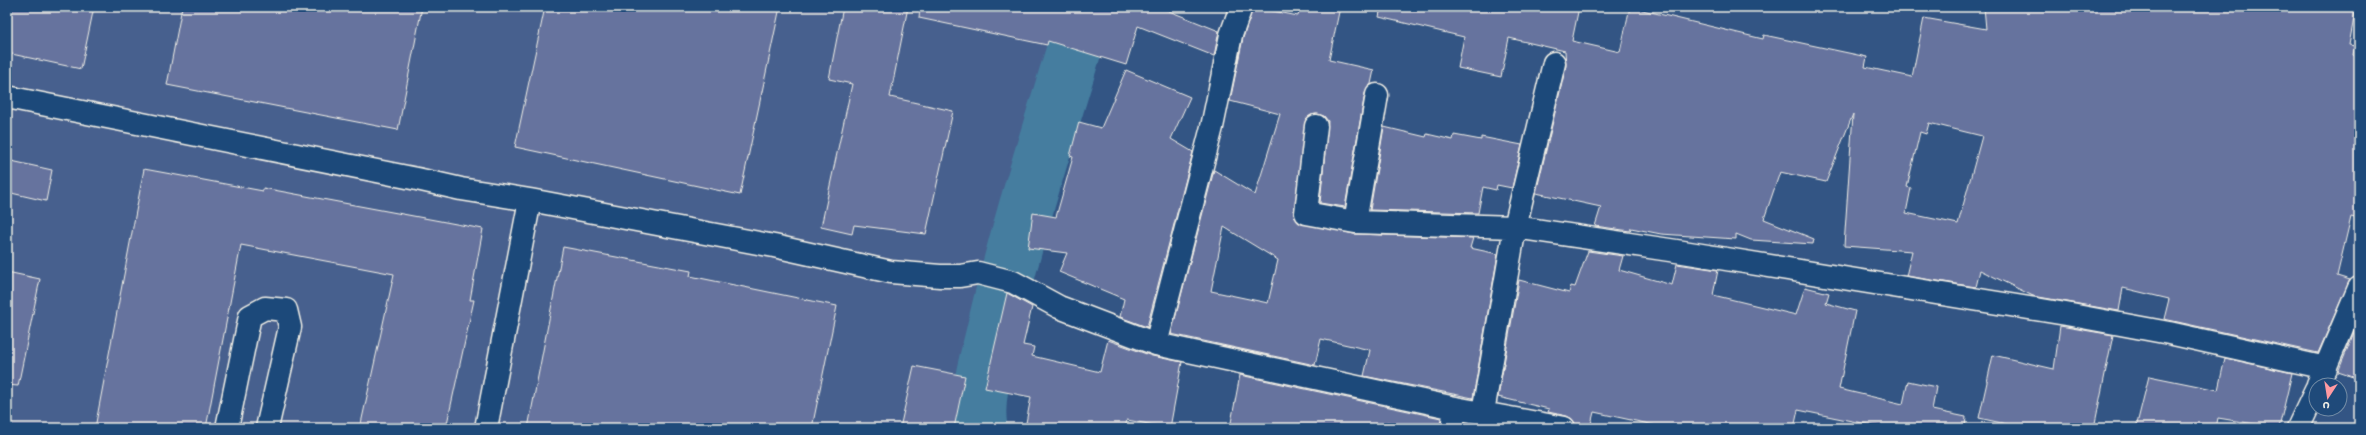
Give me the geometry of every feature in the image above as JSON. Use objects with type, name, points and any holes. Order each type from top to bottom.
[{"type":"street","points":[[1156,344],[1212,127],[1231,35],[1241,7]]},
{"type":"street","points":[[1483,412],[1515,227],[1554,63]]},
{"type":"street","points":[[1355,222],[1377,95]]},
{"type":"street","points":[[7,97],[409,177],[461,190],[530,200],[774,246],[891,272],[940,276],[978,273],[1013,282],[1059,307],[1156,344],[1454,418],[1483,412],[1564,428]]},
{"type":"street","points":[[1316,126],[1306,213],[1355,222],[1515,227],[2066,314],[2169,333],[2322,376],[2359,288]]},
{"type":"street","points":[[486,428],[530,200]]},
{"type":"street","points":[[228,428],[250,316],[265,308],[286,310],[290,327],[267,428]]},
{"type":"street","points":[[2298,428],[2308,407]]},
{"type":"shaded area","points":[[7,7],[1074,7],[1012,232],[974,410],[977,428],[7,428]]},
{"type":"building","points":[[7,7],[94,7],[81,69],[7,53]]},
{"type":"building","points":[[182,7],[422,7],[398,130],[167,85]]},
{"type":"building","points":[[545,7],[780,7],[740,195],[515,147]]},
{"type":"building","points":[[843,7],[908,7],[890,97],[953,111],[926,234],[854,225],[852,234],[821,227],[852,84],[829,79]]},
{"type":"building","points":[[920,7],[1159,7],[1219,31],[1214,56],[1138,26],[1126,65],[1048,41],[1047,45],[919,18]]},
{"type":"building","points":[[1253,7],[1298,16],[1300,7],[1340,7],[1329,60],[1374,70],[1371,84],[1365,93],[1345,207],[1320,203],[1328,121],[1324,116],[1317,114],[1311,115],[1306,119],[1294,212],[1298,222],[1354,234],[1473,238],[1470,248],[1498,254],[1473,398],[1364,376],[1370,350],[1321,339],[1315,365],[1171,334],[1214,170],[1255,195],[1280,114],[1230,101],[1243,38]],"holes":[[[1224,227],[1278,260],[1268,303],[1211,291]]]},
{"type":"building","points":[[1381,7],[1579,7],[1572,41],[1620,52],[1630,7],[1763,39],[1764,35],[1867,57],[1865,67],[1912,77],[1924,18],[1986,29],[1984,7],[2356,7],[2349,45],[2355,46],[2353,55],[2359,57],[2359,219],[2351,217],[2337,276],[2350,280],[2318,353],[2164,319],[2169,299],[2123,288],[2119,311],[2033,296],[1980,270],[1976,287],[1906,276],[1912,251],[1844,246],[1853,114],[1826,182],[1780,172],[1764,219],[1814,239],[1813,244],[1751,240],[1736,234],[1736,239],[1661,234],[1631,228],[1630,231],[1595,226],[1601,207],[1536,193],[1566,66],[1565,51],[1509,38],[1501,77],[1458,68],[1464,37],[1379,17]],"holes":[[[1929,123],[1982,136],[1958,224],[1906,213],[1911,188],[1907,187],[1920,132],[1926,134]]]},
{"type":"building","points":[[1126,70],[1190,97],[1171,139],[1193,152],[1147,327],[1120,317],[1124,299],[1059,272],[1067,253],[1028,248],[1033,213],[1056,217],[1073,157],[1070,156],[1079,122],[1101,128]]},
{"type":"building","points":[[1384,127],[1426,137],[1427,134],[1453,140],[1454,135],[1481,140],[1481,137],[1522,145],[1512,188],[1497,185],[1496,190],[1483,187],[1478,213],[1370,210]]},
{"type":"building","points":[[7,160],[52,170],[46,201],[7,192]]},
{"type":"building","points":[[144,169],[263,191],[263,188],[483,229],[470,300],[474,300],[446,428],[360,428],[394,274],[241,245],[206,428],[95,428]]},
{"type":"building","points":[[563,247],[691,271],[690,276],[837,306],[812,428],[528,428]]},
{"type":"building","points":[[1588,251],[1623,256],[1619,270],[1672,285],[1677,264],[1718,270],[1713,295],[1796,315],[1805,287],[1829,293],[1826,303],[1855,311],[1839,389],[1903,404],[1908,381],[1936,387],[1932,410],[1966,417],[1965,428],[1886,428],[1798,410],[1794,428],[1653,428],[1654,425],[1594,412],[1590,428],[1588,428],[1576,425],[1572,419],[1567,416],[1548,412],[1549,409],[1498,397],[1519,280],[1569,293],[1571,286],[1575,287]]},
{"type":"building","points":[[7,272],[40,279],[18,386],[7,385]]},
{"type":"building","points":[[1007,293],[1032,307],[1023,345],[1034,347],[1032,356],[1100,372],[1108,340],[1152,356],[1182,362],[1170,428],[1127,420],[1125,428],[1025,428],[1031,397],[985,388]]},
{"type":"building","points":[[2359,320],[2359,379],[2338,372]]},
{"type":"building","points":[[2060,326],[2113,335],[2094,428],[2024,428],[1979,418],[1993,355],[2054,369]]},
{"type":"building","points":[[2225,358],[2292,373],[2279,428],[2218,418],[2216,428],[2136,428],[2149,376],[2218,390]]},
{"type":"building","points":[[914,366],[965,376],[954,428],[900,428]]},
{"type":"building","points":[[1240,375],[1441,418],[1440,428],[1419,428],[1387,422],[1386,428],[1230,428]]},
{"type":"waterway","points":[[980,428],[979,404],[982,379],[1004,289],[1026,208],[1087,7]]}]
